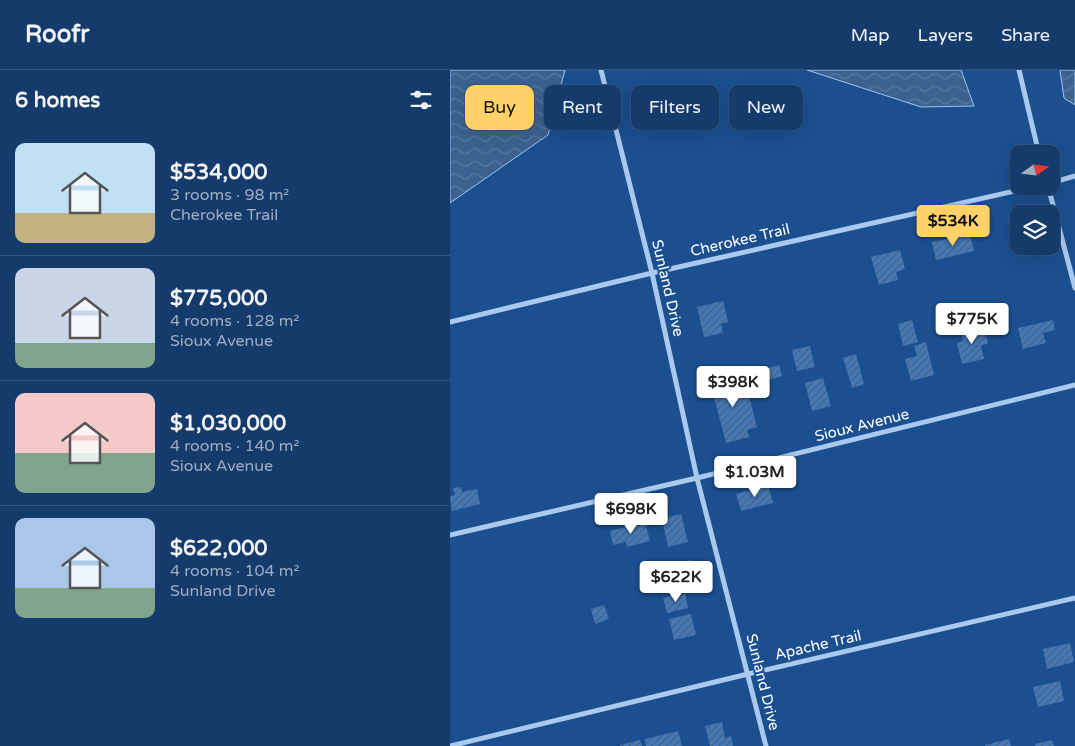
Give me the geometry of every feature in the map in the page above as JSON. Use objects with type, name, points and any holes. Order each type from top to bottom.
[{"type":"street","name":"Sunland Drive","points":[[601,70],[652,273],[698,478],[766,746]]},
{"type":"street","points":[[1019,70],[1038,145]]},
{"type":"street","points":[[1060,180],[1075,176]]},
{"type":"street","name":"Cherokee Trail","points":[[450,322],[652,273],[1010,192]]},
{"type":"street","points":[[1050,195],[1075,288]]},
{"type":"street","name":"Sioux Avenue","points":[[450,535],[698,478],[1075,385]]},
{"type":"street","name":"Apache Trail","points":[[450,746],[1075,598]]},
{"type":"water","points":[[450,70],[565,70],[561,85],[544,85],[544,130],[549,130],[548,135],[450,203]]},
{"type":"water","points":[[807,70],[961,70],[974,106],[921,107]]},
{"type":"water","points":[[1060,70],[1075,70],[1075,105],[1064,98]]},
{"type":"building","points":[[970,234],[974,251],[936,260],[932,242]]},
{"type":"building","points":[[900,250],[905,269],[896,272],[898,280],[879,285],[871,257]]},
{"type":"building","points":[[723,301],[728,322],[721,324],[723,333],[704,337],[697,307]]},
{"type":"building","points":[[912,320],[918,342],[903,346],[898,324]]},
{"type":"building","points":[[1053,320],[1055,330],[1043,333],[1046,343],[1023,349],[1018,328]]},
{"type":"building","points":[[984,327],[988,344],[981,345],[984,359],[962,364],[957,343],[963,341],[961,332]]},
{"type":"building","points":[[926,342],[934,375],[911,381],[905,359],[917,356],[914,346]]},
{"type":"building","points":[[810,346],[815,367],[797,371],[792,350]]},
{"type":"building","points":[[856,354],[864,384],[852,388],[843,358]]},
{"type":"building","points":[[779,365],[782,376],[765,381],[762,370]]},
{"type":"building","points":[[735,372],[740,394],[748,392],[757,427],[747,430],[749,437],[726,443],[709,379]]},
{"type":"building","points":[[823,378],[831,406],[812,411],[805,383]]},
{"type":"building","points":[[768,485],[773,503],[741,511],[736,494]]},
{"type":"building","points":[[461,487],[462,492],[477,489],[480,504],[452,511],[450,496],[455,495],[453,488]]},
{"type":"building","points":[[681,514],[688,542],[668,547],[662,519]]},
{"type":"building","points":[[645,522],[650,541],[627,547],[626,542],[613,545],[610,531]]},
{"type":"building","points":[[691,560],[694,574],[678,578],[675,563]]},
{"type":"building","points":[[685,593],[688,608],[667,613],[663,598]]},
{"type":"building","points":[[604,605],[609,619],[595,624],[591,609]]},
{"type":"building","points":[[691,614],[696,635],[674,640],[669,619]]},
{"type":"building","points":[[1070,643],[1074,662],[1047,669],[1043,649]]},
{"type":"building","points":[[1060,681],[1064,701],[1038,707],[1033,687]]},
{"type":"building","points":[[722,722],[725,738],[731,736],[733,746],[710,746],[705,726]]},
{"type":"building","points":[[678,731],[682,746],[646,746],[645,739]]},
{"type":"building","points":[[1009,739],[1011,746],[985,746],[985,745]]},
{"type":"building","points":[[640,740],[642,746],[620,746],[620,745]]},
{"type":"building","points":[[1052,740],[1054,746],[1035,746],[1035,744]]}]
